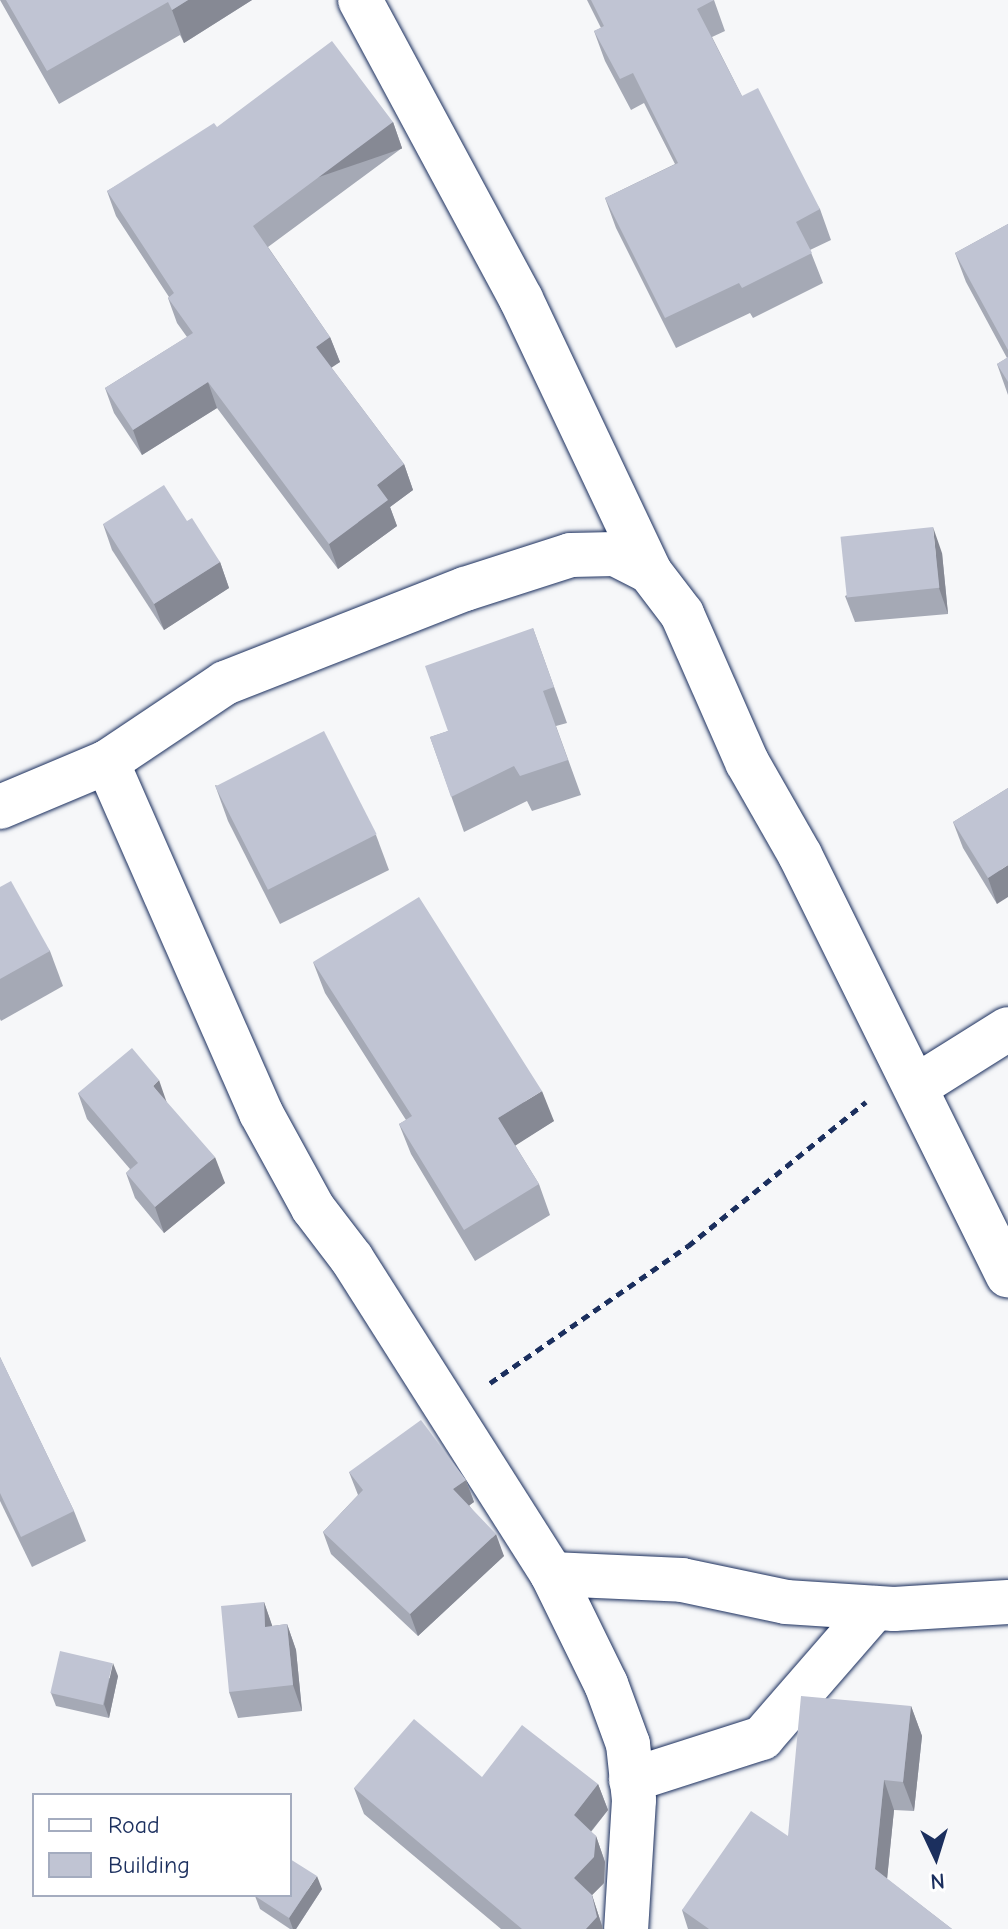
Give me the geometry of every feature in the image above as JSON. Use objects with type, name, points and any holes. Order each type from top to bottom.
[{"type":"street","points":[[360,0],[521,299],[650,572],[682,614],[747,762],[800,855],[1008,1275]]},
{"type":"street","points":[[0,807],[107,762],[225,683],[465,589],[571,555],[615,554],[650,572]]},
{"type":"street","points":[[107,762],[261,1113],[313,1208],[352,1259],[552,1574],[606,1684],[628,1744],[631,1780],[631,1889],[626,1929]]},
{"type":"street","points":[[913,1079],[1008,1029]]},
{"type":"street","points":[[552,1574],[682,1580],[786,1602],[875,1608],[1008,1602]]},
{"type":"street","points":[[631,1780],[762,1738],[875,1608]]},
{"type":"path","points":[[449,1409],[688,1246],[774,1180],[843,1119],[913,1079]]},
{"type":"building","points":[[6,0],[188,0],[172,10],[168,2],[47,71]]},
{"type":"building","points":[[591,0],[714,0],[697,9],[742,96],[758,88],[820,209],[796,222],[812,253],[742,288],[739,283],[665,318],[605,198],[678,163],[633,73],[620,79],[594,31],[604,26]]},
{"type":"building","points":[[332,41],[393,122],[253,226],[330,337],[316,347],[404,464],[377,485],[388,500],[329,544],[208,382],[133,430],[105,388],[193,333],[168,298],[174,293],[107,191],[214,123],[217,127]]},
{"type":"building","points":[[1008,224],[1008,350],[955,253]]},
{"type":"building","points":[[1008,357],[1008,382],[997,364]]},
{"type":"building","points":[[164,485],[187,521],[192,518],[220,562],[154,604],[103,524]]},
{"type":"building","points":[[933,527],[939,588],[847,597],[841,537]]},
{"type":"building","points":[[533,628],[554,687],[543,691],[568,760],[520,776],[514,766],[451,797],[430,737],[448,731],[425,666]]},
{"type":"building","points":[[324,731],[377,834],[268,890],[215,786]]},
{"type":"building","points":[[1008,788],[1008,865],[988,878],[953,822]]},
{"type":"building","points":[[11,881],[50,951],[0,979],[0,887]]},
{"type":"building","points":[[419,897],[542,1091],[498,1118],[539,1184],[464,1230],[399,1124],[412,1116],[313,962]]},
{"type":"building","points":[[132,1048],[159,1080],[153,1086],[215,1157],[155,1207],[126,1173],[138,1163],[78,1093]]},
{"type":"building","points":[[0,1357],[74,1511],[21,1537],[0,1493]]},
{"type":"building","points":[[421,1420],[466,1480],[453,1489],[496,1534],[410,1614],[323,1532],[363,1490],[349,1472]]},
{"type":"building","points":[[264,1602],[265,1627],[287,1624],[293,1685],[229,1692],[221,1606]]},
{"type":"building","points":[[60,1651],[113,1663],[103,1705],[50,1693]]},
{"type":"building","points":[[801,1696],[911,1706],[903,1782],[884,1780],[875,1869],[952,1929],[709,1929],[682,1910],[751,1811],[788,1836]]},
{"type":"building","points":[[414,1719],[482,1777],[522,1725],[598,1784],[574,1815],[596,1836],[594,1857],[574,1878],[592,1895],[597,1917],[586,1929],[522,1929],[354,1788]]},
{"type":"building","points":[[292,1860],[317,1876],[289,1918],[257,1897],[292,1897]]}]
